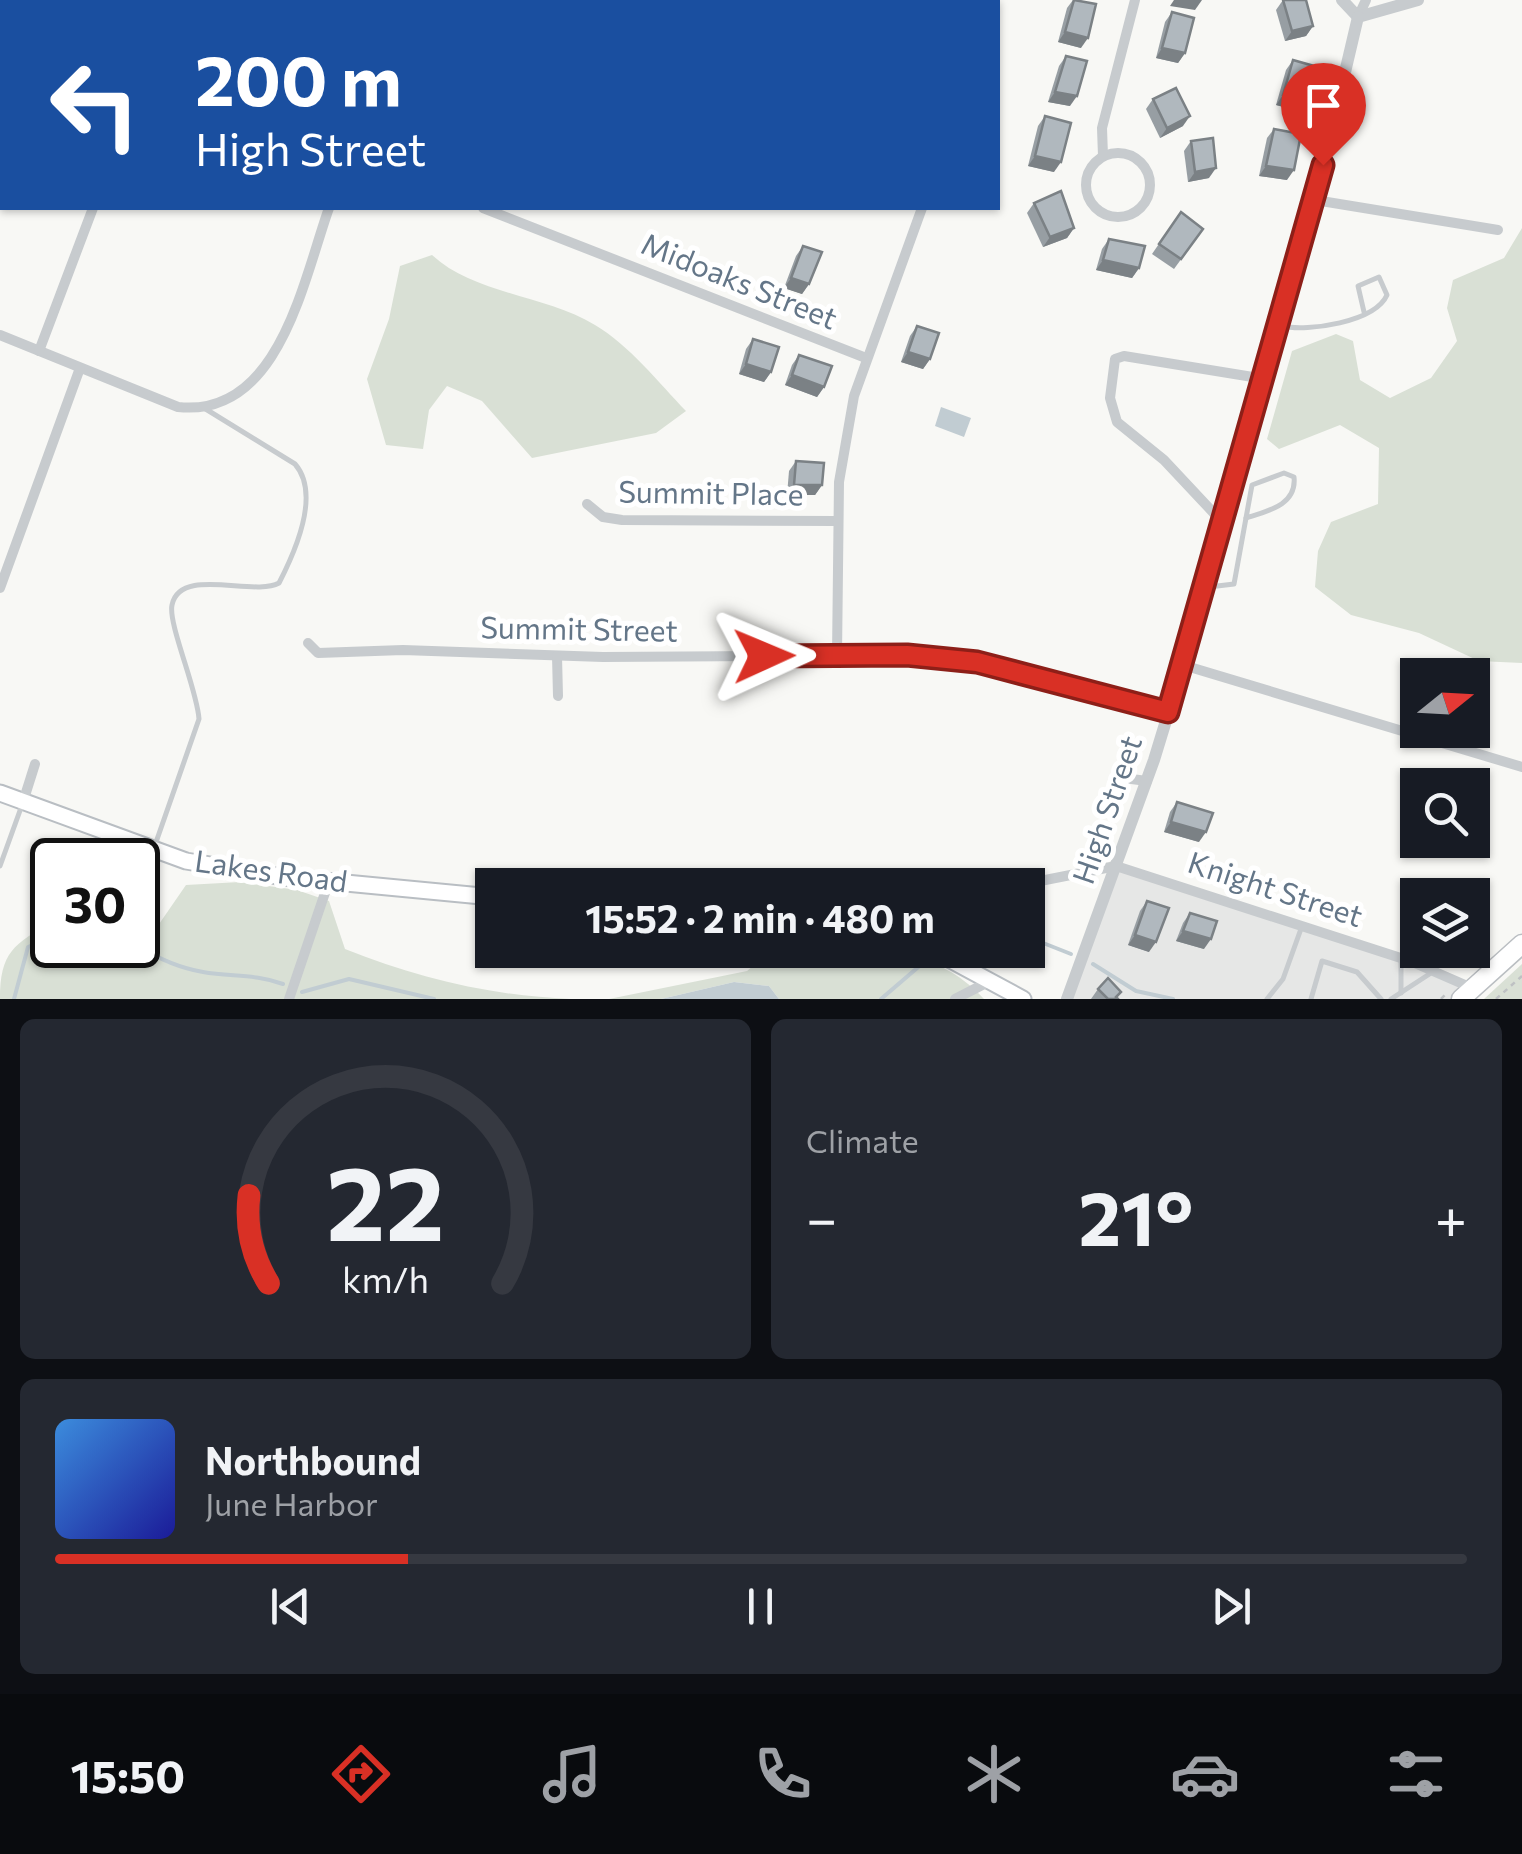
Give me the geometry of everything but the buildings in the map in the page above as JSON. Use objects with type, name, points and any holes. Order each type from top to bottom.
[{"type":"main road","name":"Lakes Road","points":[[0,794],[120,838]]},
{"type":"main road","name":"Lakes Road","points":[[160,852],[193,862],[330,881],[475,895]]},
{"type":"main road","points":[[1460,993],[1522,944]]},
{"type":"main road","points":[[970,968],[1023,999]]},
{"type":"street","points":[[1103,156],[1133,156],[1147,171],[1146,201],[1131,214],[1110,216],[1100,211],[1087,194],[1089,172],[1103,156],[1102,128],[1135,0]]},
{"type":"street","points":[[1342,0],[1358,17],[1418,0]]},
{"type":"street","name":"High Street","points":[[1067,999],[1147,780],[1183,665],[1315,200],[1358,17],[1366,0]]},
{"type":"street","points":[[1315,200],[1498,230]]},
{"type":"street","points":[[39,351],[92,210]]},
{"type":"street","points":[[0,336],[168,403],[204,408],[240,394],[266,369],[327,210]]},
{"type":"street","name":"Midoaks Street","points":[[488,210],[866,358]]},
{"type":"street","points":[[837,656],[839,482],[866,358],[921,210]]},
{"type":"street","points":[[1224,524],[1164,460],[1117,422],[1110,398],[1111,366],[1124,356],[1265,379]]},
{"type":"street","points":[[0,588],[80,368]]},
{"type":"street","name":"Summit Place","points":[[587,504],[603,517],[622,520],[837,521]]},
{"type":"street","name":"Summit Street","points":[[308,644],[318,653],[403,650],[557,656],[907,655],[977,662],[1168,712]]},
{"type":"street","points":[[557,656],[558,696]]},
{"type":"street","points":[[1183,665],[1522,767]]},
{"type":"street","points":[[23,802],[35,764]]},
{"type":"street","points":[[1116,777],[1147,780]]},
{"type":"street","points":[[1045,880],[1116,866]]},
{"type":"street","name":"Knight Street","points":[[1116,866],[1400,958]]},
{"type":"street","points":[[289,999],[330,881]]},
{"type":"street","name":"Knight Street","points":[[1430,968],[1460,993]]},
{"type":"street","points":[[956,999],[993,979]]},
{"type":"lane","points":[[1279,326],[1320,329],[1364,312],[1386,299],[1387,289],[1379,277],[1358,286],[1364,312]]},
{"type":"lane","points":[[157,838],[198,718],[197,696],[170,610],[175,595],[185,588],[211,584],[261,589],[278,583],[308,500],[304,474],[295,464],[204,408]]},
{"type":"lane","points":[[1206,588],[1234,584],[1246,518],[1252,485],[1284,473],[1294,478],[1295,488],[1283,505],[1246,518]]},
{"type":"lane","points":[[0,866],[23,802]]},
{"type":"lane","points":[[1267,999],[1283,979],[1303,924]]},
{"type":"lane","points":[[1311,999],[1322,961],[1356,972],[1381,999]]},
{"type":"lane","points":[[1400,994],[1401,968]]},
{"type":"lane","points":[[1392,999],[1436,970]]},
{"type":"path","points":[[1496,999],[1522,976]]},
{"type":"path","points":[[1440,999],[1460,993]]},
{"type":"shaded area","points":[[1522,228],[1522,663],[1473,658],[1419,633],[1351,615],[1315,587],[1318,551],[1331,522],[1378,504],[1379,448],[1340,425],[1279,449],[1267,439],[1292,351],[1336,334],[1353,341],[1360,380],[1390,398],[1431,378],[1457,341],[1447,308],[1453,280],[1504,258]]},
{"type":"shaded area","points":[[432,255],[468,278],[595,325],[632,354],[686,411],[656,433],[532,458],[482,401],[447,386],[429,410],[423,449],[386,445],[367,379],[389,319],[400,266]]},
{"type":"shaded area","points":[[941,407],[971,418],[964,437],[935,426]]},
{"type":"shaded area","points":[[1116,866],[1303,925],[1400,961],[1400,968],[1418,968],[1472,988],[1461,999],[1067,999]]},
{"type":"shaded area","points":[[240,882],[297,890],[329,901],[345,949],[428,977],[484,990],[571,999],[0,999],[6,960],[30,936],[30,968],[160,968],[160,923],[186,885]]},
{"type":"shaded area","points":[[1522,964],[1522,999],[1484,999]]},
{"type":"shaded area","points":[[943,968],[984,999],[779,999],[769,986],[734,982],[661,999],[609,999],[747,971]]},
{"type":"shaded area","points":[[734,982],[769,986],[779,999],[661,999]]},
{"type":"waterway","points":[[1045,944],[1071,954]]},
{"type":"waterway","points":[[14,999],[30,946]]},
{"type":"waterway","points":[[160,958],[213,974],[283,984]]},
{"type":"waterway","points":[[1093,964],[1136,991],[1173,999]]},
{"type":"waterway","points":[[881,999],[917,968]]},
{"type":"waterway","points":[[302,992],[349,979],[434,999]]},
{"type":"route","points":[[764,656],[907,655],[977,662],[1168,712],[1323,165]]}]
